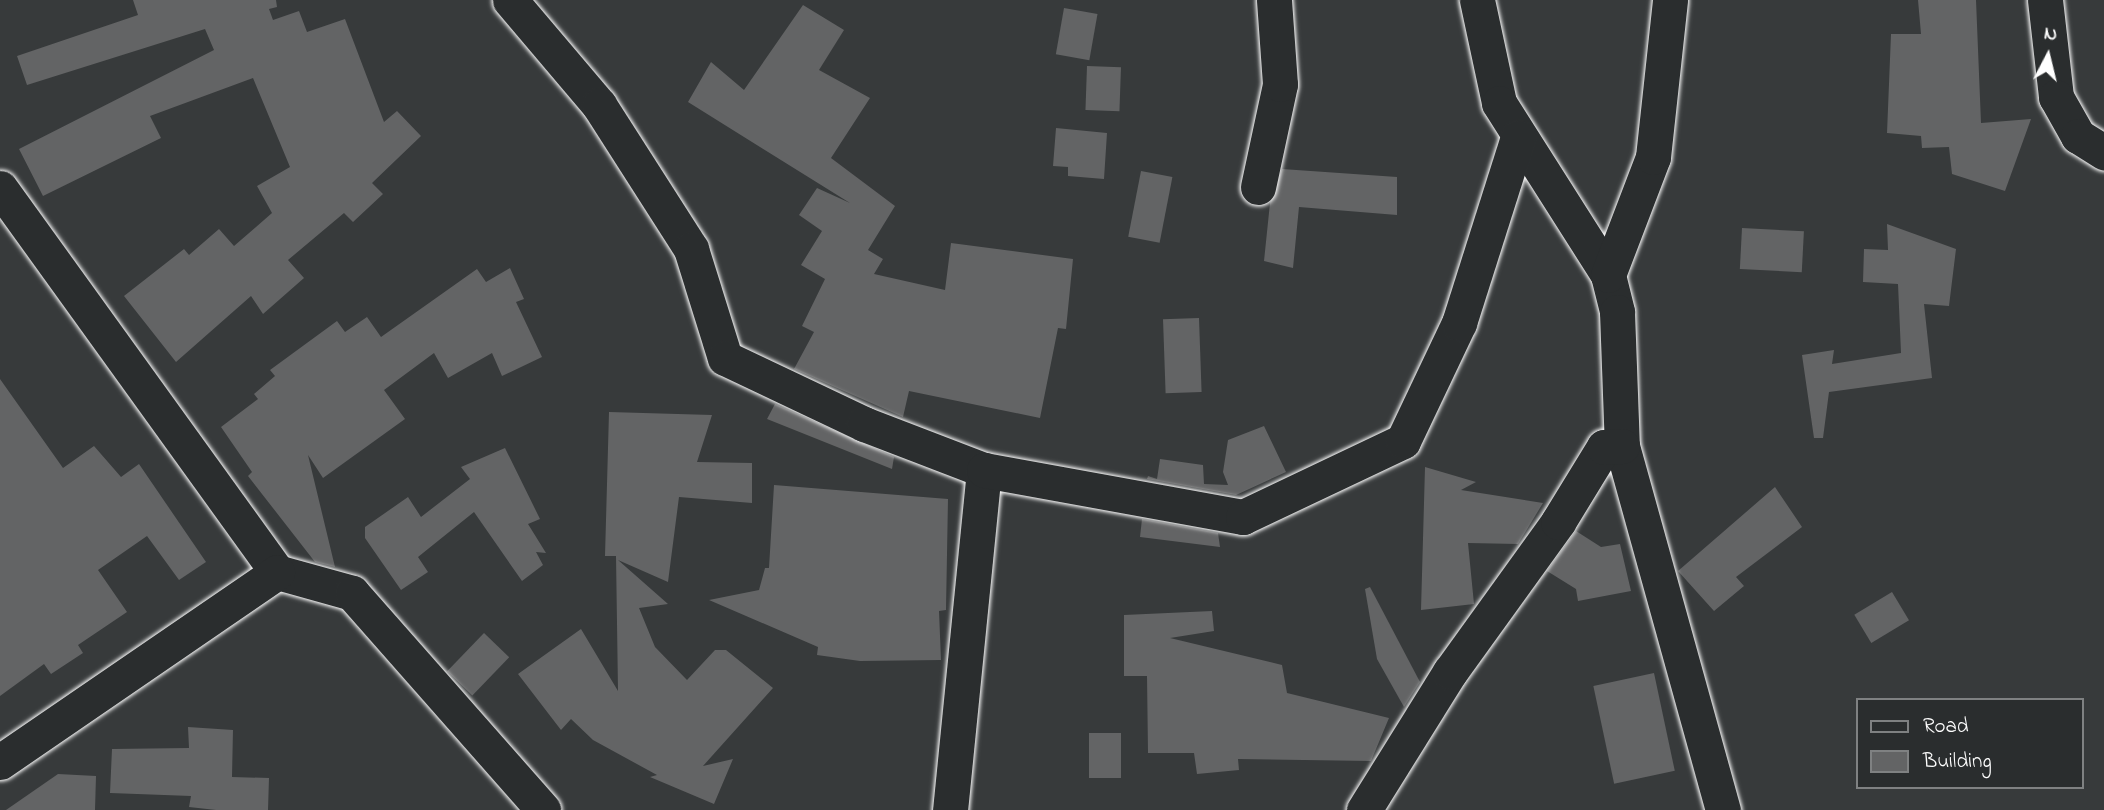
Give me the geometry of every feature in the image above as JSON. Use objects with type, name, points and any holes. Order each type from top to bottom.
[{"type":"street","points":[[510,0],[599,105],[691,249],[724,358],[864,424],[984,470],[1243,517],[1403,441],[1459,323],[1518,137]]},
{"type":"street","points":[[1258,187],[1280,84],[1274,0]]},
{"type":"street","points":[[1477,0],[1499,103],[1518,137],[1608,275],[1617,312],[1622,446],[1723,810]]},
{"type":"street","points":[[1608,275],[1653,157],[1670,0]]},
{"type":"street","points":[[2045,0],[2056,97],[2078,135],[2104,152]]},
{"type":"street","points":[[0,188],[277,572],[352,593],[543,810]]},
{"type":"street","points":[[1364,810],[1450,672],[1558,522],[1604,447],[1622,446]]},
{"type":"street","points":[[950,810],[984,470]]},
{"type":"street","points":[[0,762],[277,572]]},
{"type":"building","points":[[133,0],[276,0],[277,7],[269,9],[273,20],[299,11],[307,32],[345,19],[384,122],[397,111],[421,136],[372,183],[383,194],[353,222],[344,213],[288,260],[304,278],[263,314],[251,296],[176,362],[124,296],[184,249],[189,255],[219,229],[234,246],[272,213],[257,186],[290,167],[253,78],[150,116],[161,138],[43,196],[19,149],[214,50],[205,29],[27,85],[17,56],[138,15]]},
{"type":"building","points":[[1918,0],[1976,0],[1981,123],[2031,119],[2005,191],[1952,174],[1949,147],[1922,148],[1921,136],[1887,133],[1891,34],[1921,34]]},
{"type":"building","points":[[803,5],[844,30],[819,70],[870,98],[831,158],[895,206],[868,250],[883,259],[874,274],[945,290],[951,243],[1073,259],[1066,329],[1058,328],[1040,418],[909,391],[903,417],[794,369],[814,332],[802,326],[825,279],[801,265],[822,231],[799,215],[817,188],[850,203],[688,102],[711,62],[744,90]]},
{"type":"building","points":[[1064,8],[1097,14],[1089,60],[1056,54]]},
{"type":"building","points":[[1087,66],[1121,67],[1119,111],[1085,110]]},
{"type":"building","points":[[1056,128],[1107,133],[1104,179],[1068,176],[1068,167],[1053,166]]},
{"type":"building","points":[[1282,169],[1397,177],[1397,215],[1299,207],[1293,268],[1264,261],[1270,203]]},
{"type":"building","points":[[1141,171],[1172,177],[1160,243],[1128,237]]},
{"type":"building","points":[[1887,224],[1956,249],[1949,306],[1924,304],[1932,378],[1829,392],[1823,438],[1814,438],[1802,355],[1834,350],[1832,364],[1901,353],[1898,284],[1863,282],[1864,249],[1888,250]]},
{"type":"building","points":[[1742,228],[1804,231],[1802,272],[1740,269]]},
{"type":"building","points":[[510,268],[524,299],[516,302],[542,357],[502,376],[492,353],[448,378],[434,353],[384,390],[405,419],[323,478],[308,455],[335,567],[315,562],[248,476],[252,472],[221,427],[258,399],[254,394],[275,376],[270,370],[337,321],[345,332],[367,317],[381,337],[477,269],[486,282]]},
{"type":"building","points":[[1199,318],[1202,392],[1166,393],[1163,319]]},
{"type":"building","points":[[0,379],[63,468],[94,446],[121,477],[139,464],[206,562],[179,580],[147,536],[98,570],[127,612],[78,645],[83,653],[51,674],[44,664],[0,696]]},
{"type":"building","points":[[775,404],[894,457],[892,469],[767,419]]},
{"type":"building","points":[[609,412],[712,415],[697,462],[752,463],[752,503],[679,497],[668,582],[618,560],[668,604],[639,608],[655,647],[687,680],[715,650],[726,650],[773,688],[703,766],[733,759],[714,804],[650,777],[657,775],[593,740],[571,719],[561,730],[518,674],[581,629],[618,691],[616,556],[605,556]]},
{"type":"building","points":[[1264,426],[1286,472],[1236,495],[1147,479],[1148,476],[1157,479],[1160,459],[1203,465],[1204,484],[1228,485],[1223,472],[1228,440]]},
{"type":"building","points":[[505,448],[540,519],[528,524],[546,553],[536,552],[543,565],[522,581],[474,512],[418,557],[428,572],[401,590],[365,538],[365,527],[408,497],[421,517],[470,479],[461,467]]},
{"type":"building","points":[[1425,467],[1476,482],[1461,490],[1543,503],[1518,544],[1468,543],[1474,604],[1421,610]]},
{"type":"building","points":[[774,485],[948,499],[946,610],[939,611],[941,660],[860,661],[817,655],[818,647],[709,600],[759,590],[765,568],[769,568]]},
{"type":"building","points":[[1775,487],[1802,527],[1736,577],[1744,586],[1714,611],[1678,571]]},
{"type":"building","points":[[1142,519],[1218,533],[1220,547],[1140,537]]},
{"type":"building","points":[[1576,531],[1601,547],[1620,544],[1631,591],[1578,601],[1576,589],[1547,571]]},
{"type":"building","points":[[1370,587],[1420,682],[1404,707],[1377,659],[1365,589]]},
{"type":"building","points":[[1892,592],[1909,620],[1871,643],[1854,615]]},
{"type":"building","points":[[1212,611],[1214,631],[1170,638],[1282,665],[1287,693],[1389,718],[1371,761],[1238,759],[1239,770],[1197,774],[1194,753],[1148,753],[1147,676],[1124,676],[1124,615]]},
{"type":"building","points":[[484,633],[509,657],[472,695],[447,671]]},
{"type":"building","points":[[1654,673],[1675,771],[1614,784],[1593,686]]},
{"type":"building","points":[[188,727],[233,730],[232,777],[269,778],[268,810],[189,807],[191,796],[110,793],[112,749],[189,748]]},
{"type":"building","points":[[1089,733],[1121,733],[1121,778],[1089,778]]},
{"type":"building","points":[[58,774],[96,776],[95,810],[6,810]]}]
